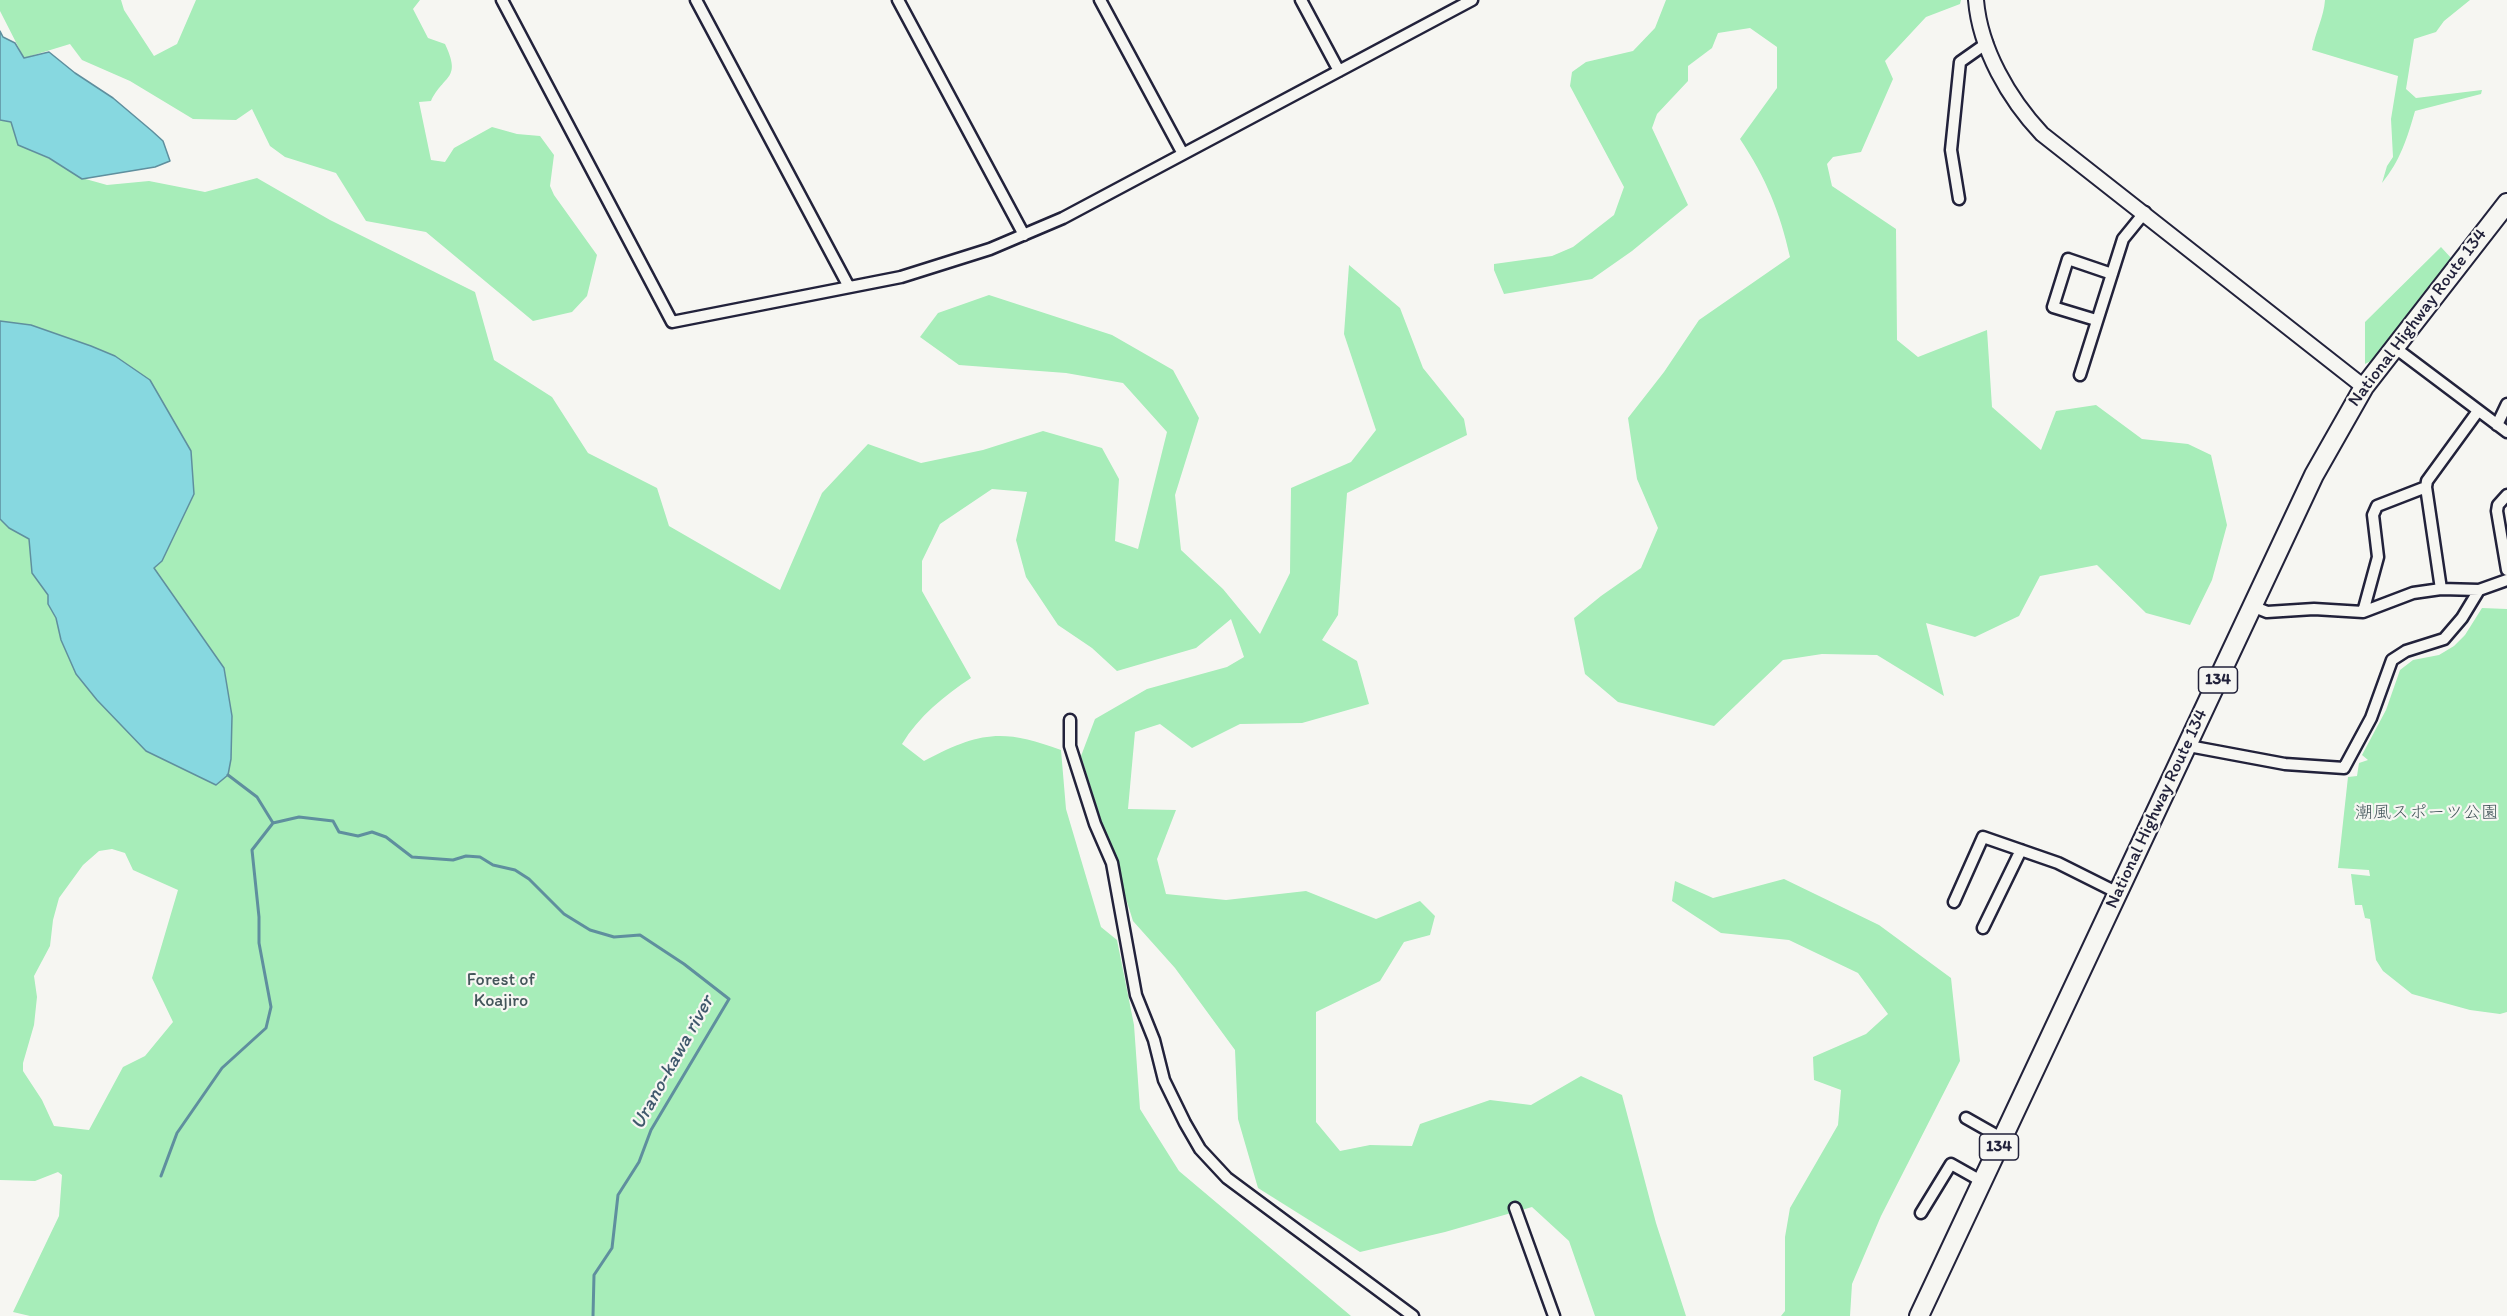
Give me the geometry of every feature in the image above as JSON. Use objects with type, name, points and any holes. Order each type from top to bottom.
[{"type":"highway","name":"National Highway Route 134","points":[[1919,1316],[2314,475],[2364,387],[2507,202]]},
{"type":"street","points":[[502,0],[672,322],[901,276],[958,260],[1024,235],[1063,218],[1472,0]]},
{"type":"street","points":[[696,0],[849,287]]},
{"type":"street","points":[[898,0],[1024,235]]},
{"type":"street","points":[[1100,0],[1183,154]]},
{"type":"street","points":[[1301,0],[1339,71]]},
{"type":"street","points":[[1976,0],[1977,14],[2000,75],[2025,116],[2042,134],[2145,212],[2364,387]]},
{"type":"street","points":[[1959,199],[1951,150],[1960,62],[1987,43]]},
{"type":"street","points":[[2080,375],[2123,239],[2145,212]]},
{"type":"street","points":[[2096,320],[2052,307],[2068,259],[2112,274]]},
{"type":"street","points":[[2394,347],[2507,432]]},
{"type":"street","points":[[2497,425],[2507,404]]},
{"type":"street","points":[[2441,589],[2427,481],[2478,411]]},
{"type":"street","points":[[2363,612],[2378,557],[2373,515],[2377,506],[2426,487]]},
{"type":"street","points":[[2507,495],[2498,505],[2497,511],[2507,570]]},
{"type":"street","points":[[2252,606],[2267,612],[2314,609],[2363,612],[2403,596],[2441,589],[2480,590],[2507,580]]},
{"type":"street","points":[[2189,744],[2194,747],[2285,764],[2344,768],[2371,718],[2387,668],[2392,660],[2406,651],[2444,639],[2462,618],[2480,590]]},
{"type":"street","points":[[1070,720],[1070,746],[1095,824],[1112,863],[1136,995],[1154,1040],[1164,1080],[1185,1123],[1200,1149],[1227,1178],[1413,1316]]},
{"type":"street","points":[[1954,902],[1983,837],[2058,863],[2118,893]]},
{"type":"street","points":[[1983,928],[2020,850]]},
{"type":"street","points":[[1966,1118],[2003,1139]]},
{"type":"street","points":[[1921,1213],[1951,1164],[1983,1182]]},
{"type":"street","points":[[1515,1208],[1554,1316]]},
{"type":"green space","points":[[0,0],[121,0],[124,10],[154,56],[177,44],[196,0],[420,0],[413,9],[428,38],[445,44],[452,64],[449,76],[431,101],[419,102],[431,160],[445,162],[454,148],[492,127],[517,134],[540,136],[554,155],[550,186],[554,195],[597,255],[587,296],[572,312],[533,321],[426,232],[366,221],[336,173],[285,157],[270,146],[252,109],[236,120],[193,119],[130,81],[82,60],[70,44],[24,58],[0,11]]},
{"type":"green space","points":[[1666,0],[1961,0],[1960,4],[1926,17],[1885,61],[1893,79],[1861,152],[1833,157],[1827,164],[1832,186],[1896,229],[1897,340],[1918,357],[1987,330],[1992,407],[2041,450],[2056,411],[2096,405],[2142,439],[2188,444],[2211,455],[2227,525],[2212,580],[2190,625],[2146,613],[2097,565],[2040,576],[2019,616],[1975,637],[1926,623],[1944,696],[1877,655],[1822,654],[1783,660],[1714,726],[1618,702],[1585,674],[1574,618],[1641,568],[1658,528],[1637,479],[1628,418],[1664,372],[1699,320],[1790,257],[1782,225],[1771,196],[1740,139],[1777,88],[1777,47],[1750,28],[1718,33],[1712,48],[1688,66],[1688,81],[1657,114],[1652,128],[1688,205],[1632,251],[1592,279],[1504,294],[1494,270],[1494,264],[1552,256],[1573,247],[1614,215],[1624,187],[1570,86],[1572,72],[1586,62],[1633,51],[1655,28]]},
{"type":"green space","points":[[2325,0],[2470,0],[2444,21],[2436,32],[2414,39],[2406,89],[2416,98],[2482,90],[2481,94],[2415,111],[2402,149],[2382,183],[2387,166],[2393,157],[2391,119],[2398,76],[2312,50]]},
{"type":"green space","name":"Forest of Koajiro","points":[[0,120],[11,122],[18,145],[48,158],[82,178],[107,185],[149,181],[205,192],[257,178],[330,220],[475,292],[494,360],[552,397],[588,453],[657,488],[669,526],[780,590],[822,493],[868,444],[921,463],[983,450],[1043,431],[1102,448],[1119,479],[1115,541],[1138,549],[1167,432],[1123,383],[1066,373],[959,365],[920,337],[938,313],[989,295],[1112,335],[1173,370],[1199,418],[1175,495],[1181,550],[1223,589],[1260,634],[1290,573],[1291,488],[1351,462],[1376,430],[1344,334],[1349,265],[1400,308],[1423,368],[1464,419],[1467,435],[1347,493],[1338,615],[1322,640],[1357,661],[1369,704],[1302,723],[1240,724],[1192,748],[1160,724],[1135,732],[1128,809],[1176,810],[1157,859],[1166,894],[1226,900],[1306,891],[1376,919],[1420,901],[1435,916],[1430,935],[1404,942],[1380,981],[1316,1012],[1316,1122],[1340,1151],[1370,1145],[1412,1146],[1420,1124],[1490,1100],[1531,1105],[1581,1076],[1622,1095],[1656,1223],[1686,1316],[1595,1316],[1569,1241],[1532,1207],[1445,1232],[1360,1252],[1258,1188],[1238,1119],[1235,1050],[1175,968],[1133,921],[1081,756],[1095,719],[1147,689],[1227,667],[1244,657],[1231,619],[1196,648],[1117,671],[1092,648],[1058,625],[1026,577],[1016,540],[1027,492],[992,489],[940,524],[922,561],[922,591],[971,678],[933,707],[916,724],[902,744],[924,761],[960,744],[991,736],[1022,738],[1061,750],[1066,809],[1101,927],[1117,940],[1134,1025],[1140,1109],[1179,1171],[1351,1316],[30,1316],[13,1312],[59,1216],[62,1175],[58,1172],[35,1181],[0,1180]],"holes":[[[112,849],[125,853],[133,870],[178,890],[152,978],[173,1022],[145,1056],[123,1067],[89,1130],[54,1126],[42,1100],[23,1071],[23,1063],[34,1025],[37,997],[34,976],[50,946],[53,920],[59,898],[83,865],[99,851]]]},
{"type":"green space","points":[[2441,247],[2452,259],[2373,360],[2365,364],[2365,322]]},
{"type":"green space","name":"潮風スポーツ公園","points":[[2482,608],[2507,609],[2507,1012],[2500,1014],[2470,1010],[2412,994],[2383,971],[2376,960],[2370,919],[2365,918],[2362,905],[2355,905],[2351,874],[2370,876],[2369,870],[2338,868],[2348,777],[2357,776],[2359,763],[2368,760],[2362,755],[2386,710],[2400,670],[2413,660],[2439,655],[2454,646],[2465,635]]},
{"type":"green space","points":[[1784,879],[1879,925],[1951,978],[1960,1061],[1881,1216],[1852,1284],[1850,1316],[1781,1316],[1785,1311],[1785,1237],[1790,1208],[1838,1125],[1841,1090],[1814,1080],[1813,1057],[1866,1034],[1888,1014],[1858,973],[1789,940],[1721,933],[1672,901],[1675,881],[1713,898]]},
{"type":"water","points":[[0,31],[3,37],[15,43],[24,58],[49,52],[75,73],[113,98],[163,141],[170,161],[155,167],[82,179],[49,158],[18,145],[11,122],[0,120]]},
{"type":"water","points":[[0,321],[31,325],[115,356],[150,380],[191,451],[194,494],[162,561],[154,568],[224,668],[232,716],[231,759],[228,775],[216,785],[146,751],[97,700],[76,674],[61,640],[56,618],[48,604],[48,595],[32,573],[29,539],[9,528],[0,519]]},
{"type":"waterway","name":"Urano-kawa river","points":[[228,775],[257,797],[273,823],[299,817],[333,821],[339,832],[358,836],[372,832],[386,837],[412,857],[453,860],[466,856],[480,857],[493,865],[515,870],[529,879],[564,914],[590,930],[614,937],[640,935],[684,964],[729,999],[651,1130],[639,1162],[618,1195],[612,1248],[594,1275],[593,1316]]},
{"type":"waterway","points":[[161,1176],[177,1133],[222,1068],[266,1028],[271,1007],[259,943],[259,917],[252,850],[273,823]]}]
